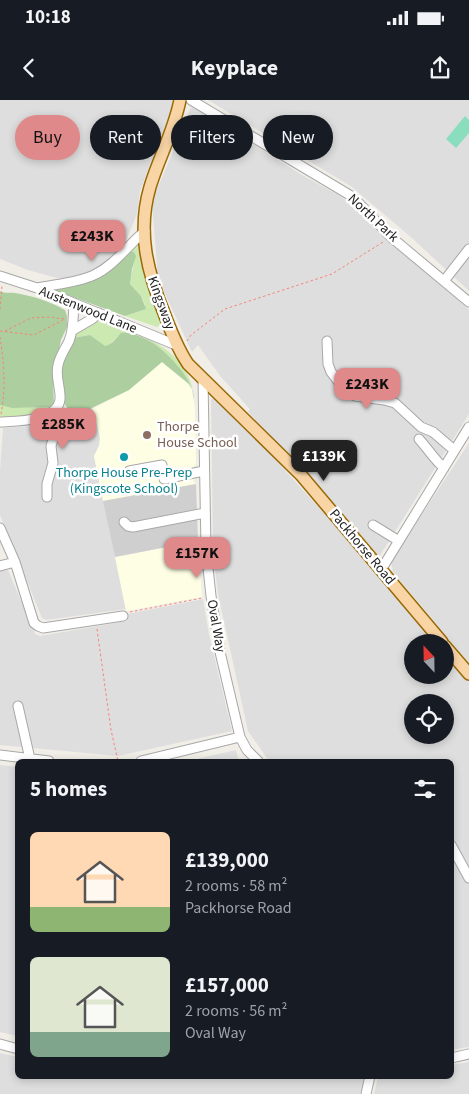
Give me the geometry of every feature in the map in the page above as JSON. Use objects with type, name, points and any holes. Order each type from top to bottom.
[{"type":"main road","name":"Kingsway","points":[[178,349],[150,276],[145,250],[145,206],[150,185],[171,134],[180,100]]},
{"type":"main road","name":"Packhorse Road","points":[[178,349],[188,364],[301,475],[435,634]]},
{"type":"main road","points":[[454,656],[469,674]]},
{"type":"street","name":"North Park","points":[[190,100],[353,197],[391,236],[469,302]]},
{"type":"street","points":[[37,288],[75,282],[94,275],[116,259],[145,231]]},
{"type":"street","points":[[444,281],[469,249]]},
{"type":"street","name":"Austenwood Lane","points":[[1,277],[37,288],[99,313],[178,349]]},
{"type":"street","points":[[0,421],[43,417],[54,411],[60,401],[56,376],[58,364],[73,330],[74,303]]},
{"type":"street","points":[[73,330],[99,313]]},
{"type":"street","points":[[327,341],[330,372],[345,390],[355,396],[395,403],[421,427],[433,432],[454,450]]},
{"type":"street","name":"Oval Way","points":[[203,379],[206,549],[211,596],[220,652],[240,737],[247,750],[256,759]]},
{"type":"street","points":[[47,497],[47,484],[53,464],[51,446],[59,420],[54,411]]},
{"type":"street","points":[[381,570],[469,427]]},
{"type":"street","points":[[419,439],[429,450],[433,458],[444,468]]},
{"type":"street","points":[[129,471],[162,466],[164,479],[204,471]]},
{"type":"street","points":[[124,522],[128,526],[133,527],[205,514]]},
{"type":"street","points":[[373,525],[399,541]]},
{"type":"street","points":[[0,528],[15,562],[34,623],[38,626],[42,628],[123,616]]},
{"type":"street","points":[[0,566],[15,562]]},
{"type":"street","points":[[0,755],[30,759],[18,706]]},
{"type":"street","points":[[148,759],[240,737]]},
{"type":"street","name":"Oval Way","points":[[247,750],[247,759]]},
{"type":"street","points":[[454,850],[469,878]]},
{"type":"street","points":[[0,1044],[15,1048]]},
{"type":"street","points":[[454,1057],[469,1054]]},
{"type":"street","points":[[366,1094],[369,1079]]},
{"type":"path","points":[[178,349],[191,335],[225,309],[332,274],[391,236]]},
{"type":"path","points":[[0,309],[1,277]]},
{"type":"path","points":[[0,331],[34,334],[67,319],[31,318],[4,331]]},
{"type":"path","points":[[0,337],[4,357],[4,402],[0,421]]},
{"type":"path","points":[[0,370],[4,372]]},
{"type":"path","points":[[123,616],[126,612],[211,596]]},
{"type":"path","points":[[96,621],[111,730],[118,759]]},
{"type":"shaded area","points":[[0,100],[172,100],[172,108],[161,137],[161,115],[90,115],[90,160],[152,160],[140,191],[137,214],[126,241],[100,268],[68,281],[28,270],[0,259]]},
{"type":"shaded area","points":[[208,100],[469,100],[469,291],[412,238],[352,187],[307,160],[333,160],[333,115],[263,115],[263,133],[253,127],[253,115],[233,115]]},
{"type":"shaded area","points":[[191,107],[207,115],[188,115]]},
{"type":"shaded area","points":[[253,144],[263,150],[263,160],[278,160],[340,196],[399,246],[469,310],[469,414],[379,557],[314,481],[248,412],[250,409],[221,377],[198,345],[192,352],[158,279],[152,202],[171,156],[171,160],[253,160]]},
{"type":"shaded area","name":"Thorpe House School","points":[[162,362],[192,389],[195,409],[196,464],[191,469],[196,484],[103,501],[94,456],[99,446],[100,438],[96,415],[92,409],[129,390]]},
{"type":"shaded area","points":[[215,398],[263,446],[352,544],[428,634],[404,634],[404,684],[454,684],[454,664],[469,682],[469,1047],[454,1050],[454,759],[268,759],[248,731],[218,594],[213,553],[211,399]]},
{"type":"shaded area","points":[[91,407],[96,415],[100,439],[94,456],[126,609],[46,620],[42,618],[0,515],[0,471],[3,428],[68,423],[73,417]]},
{"type":"shaded area","points":[[469,443],[469,663],[454,645],[454,634],[445,634],[393,572],[391,561]]},
{"type":"shaded area","points":[[196,484],[198,541],[115,557],[103,501]]},
{"type":"shaded area","points":[[198,541],[202,597],[126,611],[115,557]]},
{"type":"shaded area","points":[[8,570],[35,634],[40,636],[127,621],[127,614],[203,599],[209,635],[232,731],[118,756],[0,745],[0,571]]},
{"type":"shaded area","points":[[236,750],[238,759],[196,759]]},
{"type":"shaded area","points":[[0,765],[15,767],[15,1036],[0,1032]]},
{"type":"shaded area","points":[[0,1053],[15,1057],[15,1079],[364,1079],[360,1094],[0,1094]]},
{"type":"shaded area","points":[[469,1062],[469,1094],[374,1094],[378,1079],[454,1079],[454,1064]]},
{"type":"green space","points":[[465,116],[469,120],[469,133],[456,148],[446,139]]},
{"type":"green space","points":[[137,244],[144,276],[161,320],[157,327],[125,316],[143,310],[145,304],[141,296],[130,284],[134,260],[134,252],[131,250]]},
{"type":"green space","points":[[131,251],[136,256],[130,284],[141,296],[146,309],[125,316],[51,289],[126,257]]},
{"type":"green space","points":[[0,291],[35,297],[65,310],[67,327],[61,340],[53,376],[54,407],[12,408],[0,405]]},
{"type":"green space","points":[[99,321],[111,323],[145,338],[138,335],[118,336],[108,346],[104,346],[90,335],[72,338],[78,332]]},
{"type":"green space","points":[[127,332],[153,343],[180,368],[192,388],[189,384],[162,362],[129,390],[73,417],[63,401],[60,365],[72,338],[90,335],[105,346],[112,343],[121,333]]},
{"type":"green space","points":[[146,338],[160,345],[176,358],[183,366],[193,388],[176,365]]},
{"type":"green space","points":[[0,405],[12,408],[54,407],[44,414],[0,419]]},
{"type":"place","name":"Thorpe House School","points":[[147,435]]},
{"type":"place","name":"Thorpe House Pre-Prep (Kingscote School)","points":[[124,457]]}]
